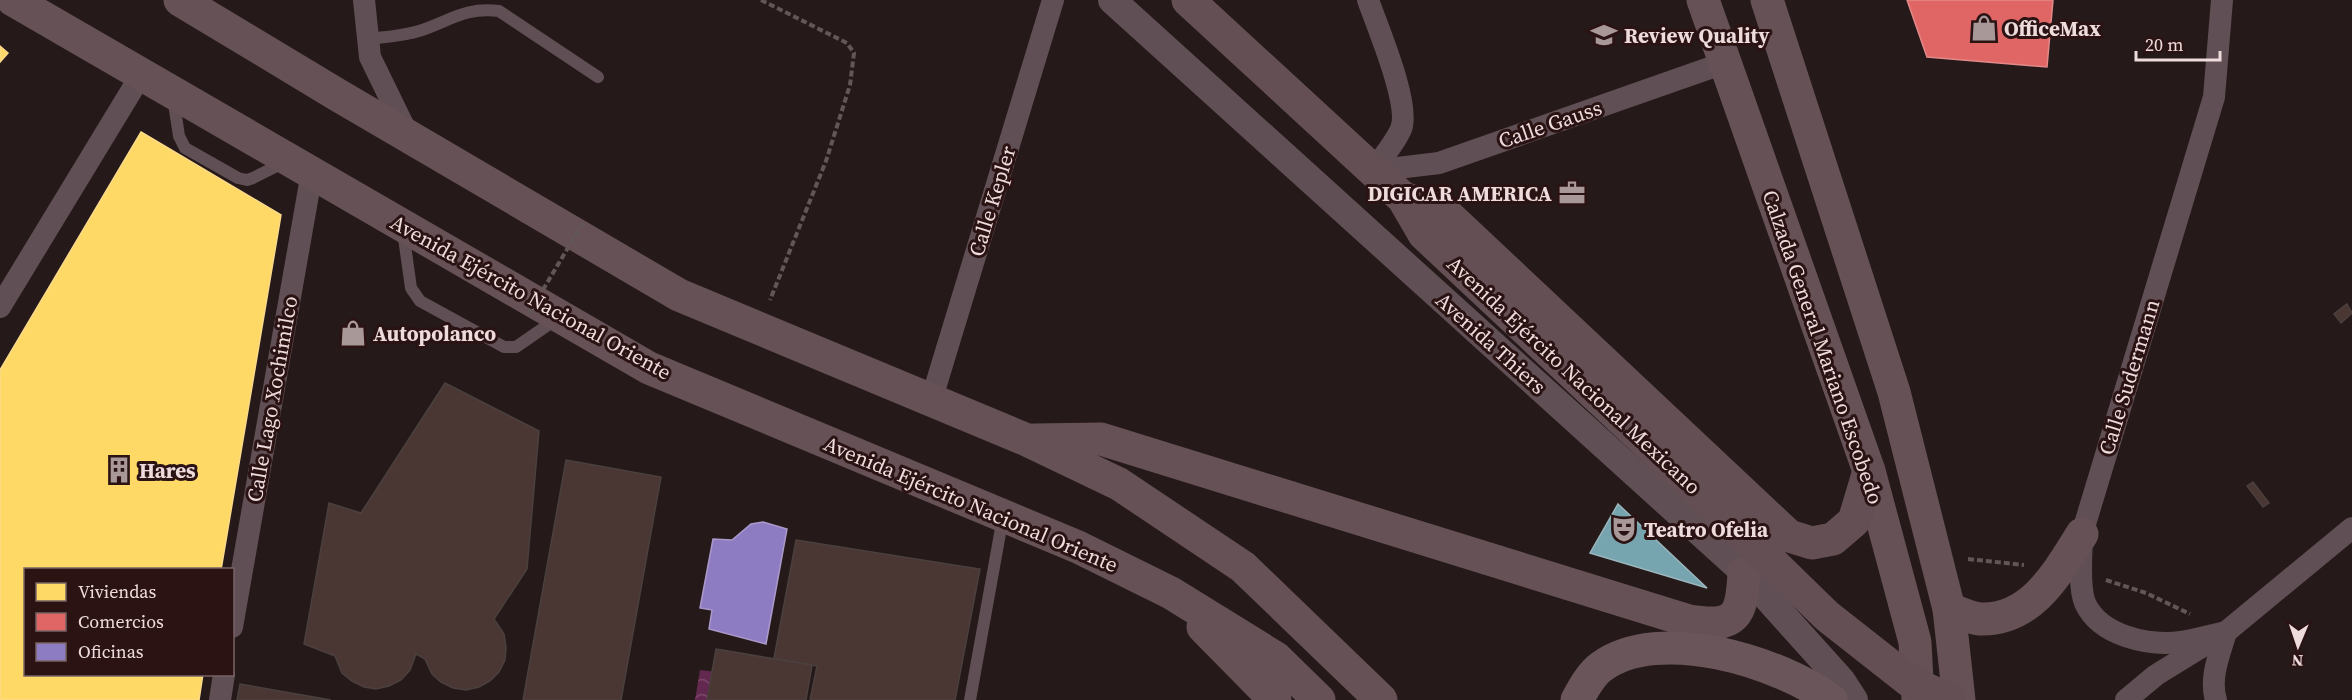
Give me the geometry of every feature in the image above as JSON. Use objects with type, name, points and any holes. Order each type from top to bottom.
[{"type":"highway","points":[[1577,700],[1601,667],[1634,652],[1656,649],[1717,653],[1761,664],[1804,682],[1831,700]]},
{"type":"main road","name":"Avenida Ejército Nacional Oriente","points":[[13,0],[402,224],[544,315],[649,368],[1078,547],[1171,593]]},
{"type":"main road","points":[[180,0],[679,295],[1027,440],[1119,484],[1243,567],[1381,700]]},
{"type":"main road","points":[[1188,0],[1403,198],[1443,211],[1789,536],[1812,543],[1833,539],[1854,521],[1869,471]]},
{"type":"main road","name":"Calzada General Mariano Escobedo","points":[[1703,0],[1869,471],[1915,642],[1918,700]]},
{"type":"main road","name":"Calzada General Mariano Escobedo","points":[[1767,0],[1894,392],[1949,609],[1959,700]]},
{"type":"main road","name":"Avenida Ejército Nacional Mexicano","points":[[1403,198],[1424,234],[1716,508],[1827,616],[1911,682],[1949,700]]},
{"type":"main road","points":[[1027,440],[1101,439],[1689,621],[1711,624],[1727,621],[1739,610],[1743,595],[1744,572]]},
{"type":"main road","points":[[1949,609],[1978,619],[2004,617],[2038,598],[2071,570],[2082,534]]},
{"type":"main road","points":[[1171,593],[1275,700]]},
{"type":"main road","points":[[1171,593],[1276,658],[1319,700]]},
{"type":"street","points":[[364,0],[370,57],[409,137]]},
{"type":"street","name":"Calle Kepler","points":[[931,401],[1053,0]]},
{"type":"street","name":"Avenida Thiers","points":[[1112,0],[1744,572],[1841,680],[1854,700]]},
{"type":"street","points":[[1368,0],[1401,95],[1403,112],[1402,128],[1373,171]]},
{"type":"street","name":"Calle Sudermann","points":[[2082,534],[2214,97],[2222,0]]},
{"type":"street","name":"Calle Gauss","points":[[1373,171],[1439,163],[1724,63]]},
{"type":"street","points":[[0,307],[141,75]]},
{"type":"street","name":"Calle Lago Xochimilco","points":[[234,614],[301,166]]},
{"type":"street","points":[[2126,700],[2156,675],[2226,632],[2352,528]]},
{"type":"street","points":[[2071,570],[2084,602],[2099,623],[2122,635],[2150,642],[2180,642],[2226,632]]},
{"type":"street","points":[[2216,700],[2215,670],[2226,632]]},
{"type":"street","points":[[220,700],[224,676]]},
{"type":"lane","points":[[368,39],[419,31],[470,11],[499,11],[598,77]]},
{"type":"lane","points":[[402,224],[411,288],[420,301],[504,347],[511,348],[516,347],[544,315]]},
{"type":"lane","points":[[970,700],[1003,516]]},
{"type":"path","points":[[759,329],[826,161],[850,85],[854,53],[847,43],[761,0]]},
{"type":"path","points":[[544,315],[584,221]]},
{"type":"path","points":[[1935,556],[2071,570],[2146,593],[2226,632]]},
{"type":"water","points":[[700,670],[750,676],[745,700],[695,700]]},
{"type":"building: Viviendas","points":[[0,46],[8,53],[0,62]]},
{"type":"building: Viviendas","name":"Hares","points":[[141,132],[281,215],[221,568],[24,568],[24,676],[203,676],[199,700],[0,700],[0,370]]},
{"type":"building: Comercios","name":"OfficeMax","points":[[1907,0],[2053,0],[2047,67],[1927,57]]},
{"type":"building: Oficinas","points":[[763,522],[787,529],[766,644],[709,629],[712,610],[700,608],[713,539],[732,540],[751,524]]},
{"type":"building: Público","name":"Teatro Ofelia","points":[[1618,504],[1707,588],[1590,553]]},
{"type":"building: Otros","points":[[2347,304],[2352,313],[2341,323],[2334,314]]},
{"type":"building: Otros","points":[[445,383],[539,431],[527,569],[494,619],[504,634],[505,660],[499,672],[490,681],[466,690],[453,688],[441,682],[432,674],[425,659],[416,654],[410,670],[401,680],[376,689],[364,687],[342,673],[335,656],[304,644],[329,503],[361,513]]},
{"type":"building: Otros","points":[[566,460],[661,477],[621,700],[523,700]]},
{"type":"building: Otros","points":[[2253,482],[2269,503],[2263,507],[2247,486]]},
{"type":"building: Otros","points":[[796,540],[980,569],[955,700],[810,700],[817,666],[774,658]]},
{"type":"building: Otros","points":[[716,649],[812,665],[806,700],[707,700]]},
{"type":"building: Otros","points":[[240,684],[331,700],[237,700]]},
{"type":"place","name":"OfficeMax","points":[[1984,28]]},
{"type":"place","name":"Review Quality","points":[[1604,35]]},
{"type":"place","name":"DIGICAR AMERICA","points":[[1572,193]]},
{"type":"place","name":"Autopolanco","points":[[353,333]]},
{"type":"place","name":"Hares","points":[[119,470]]},
{"type":"place","name":"Teatro Ofelia","points":[[1624,529]]}]
